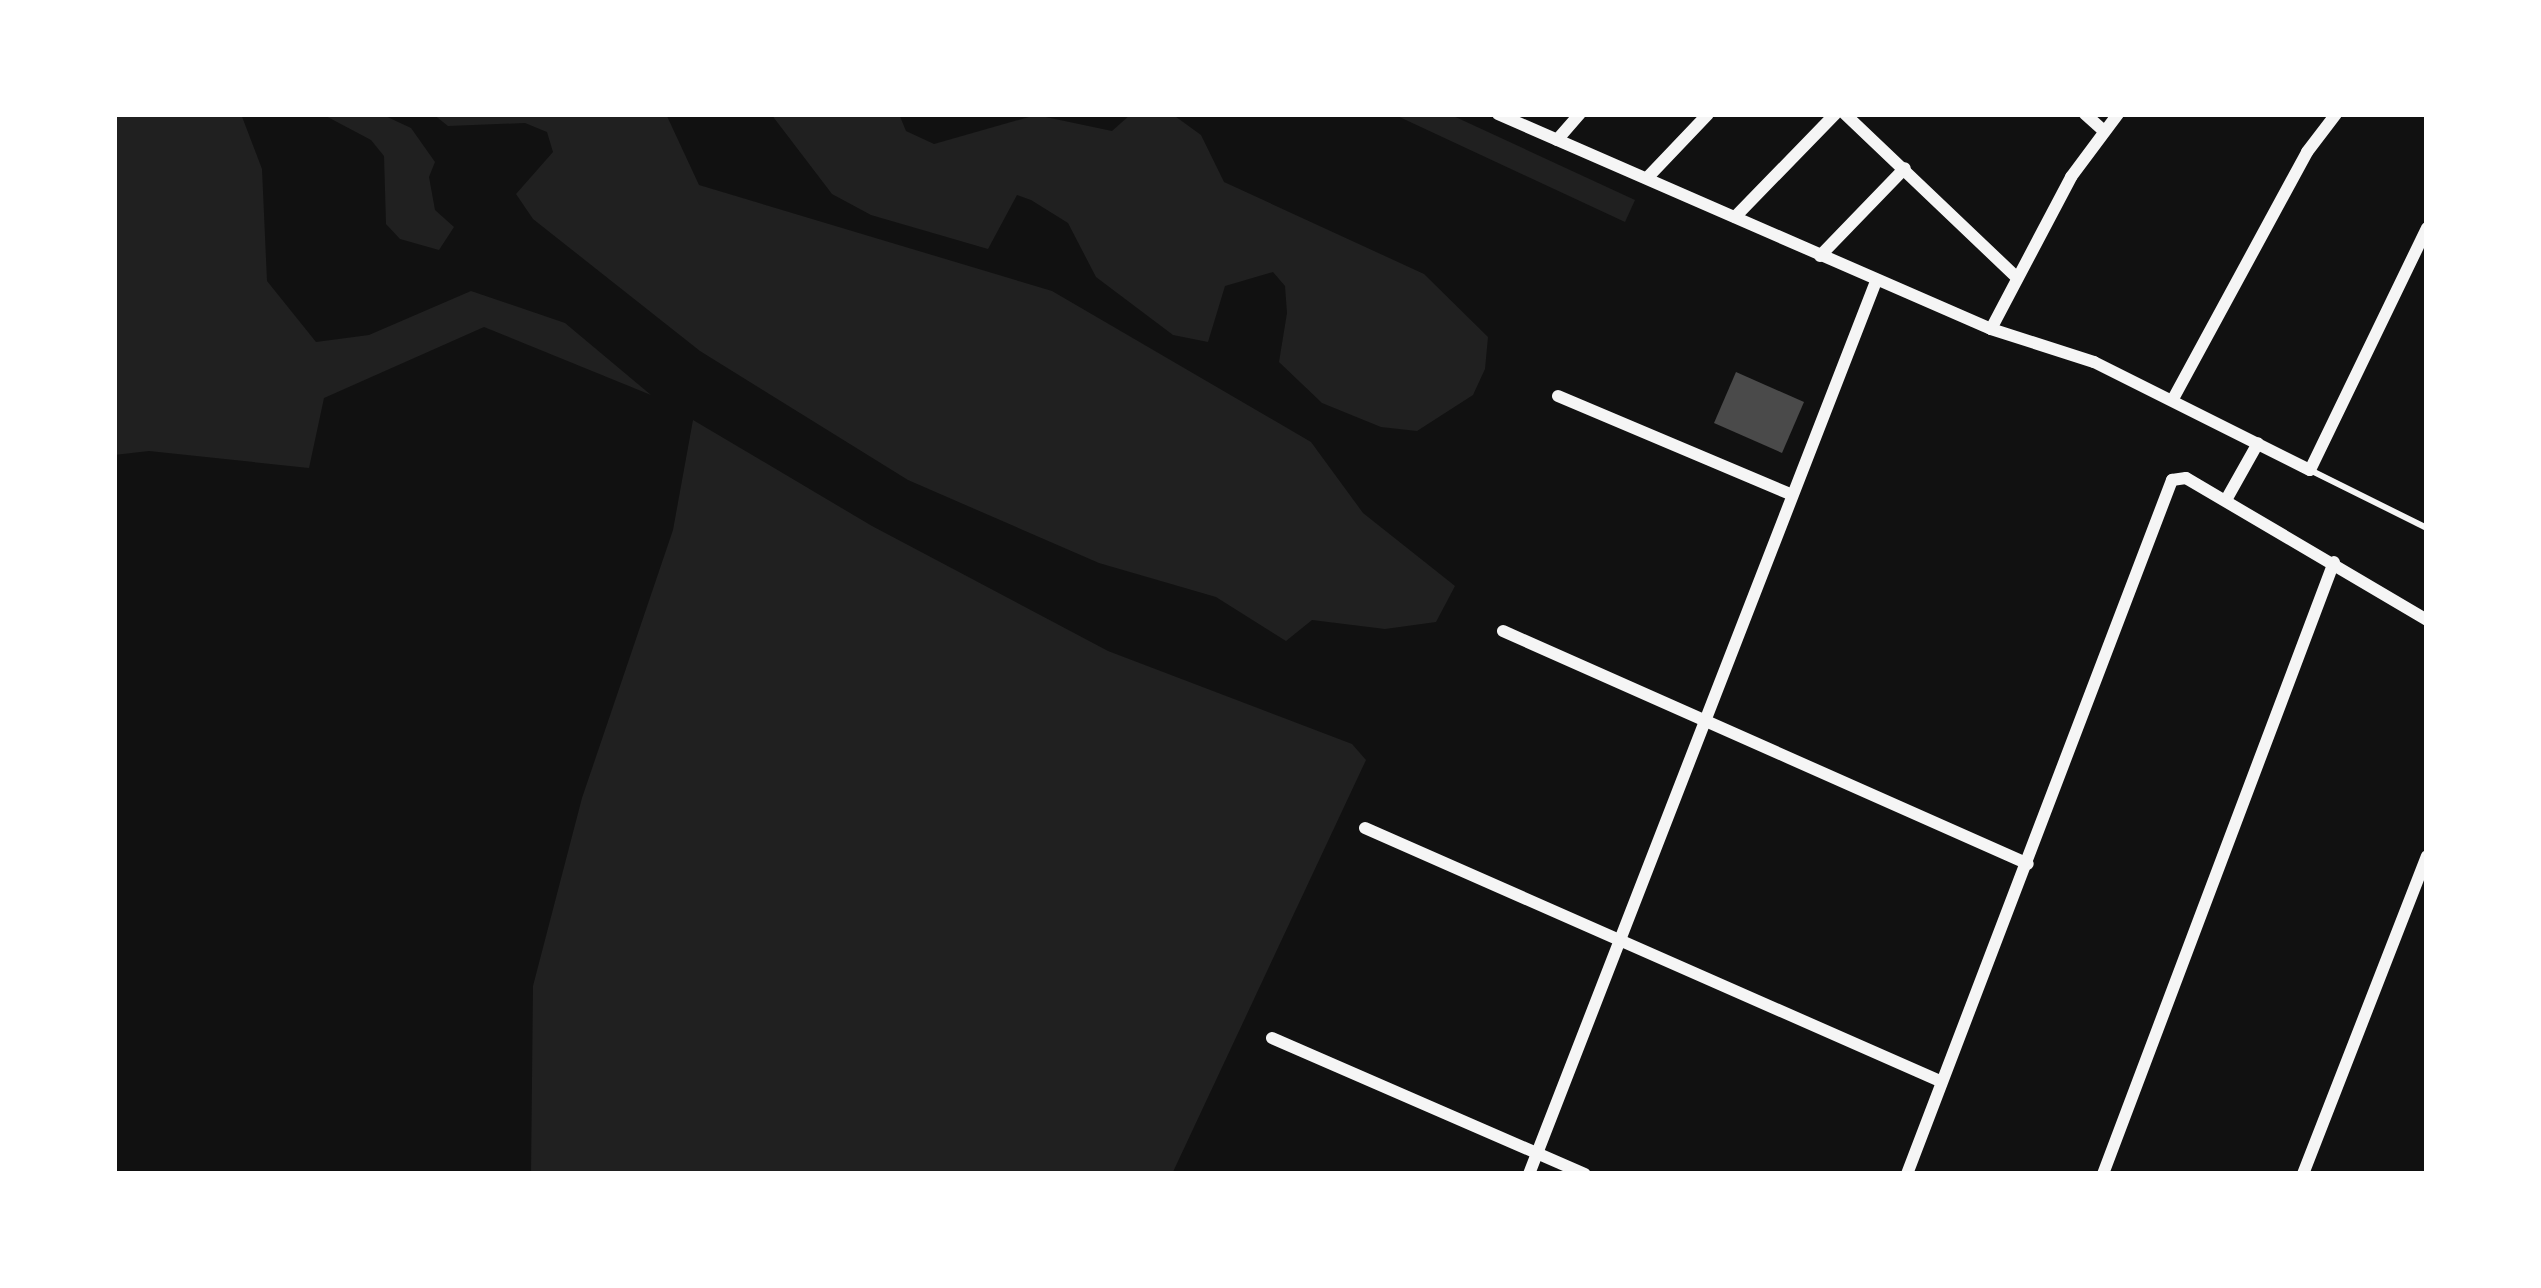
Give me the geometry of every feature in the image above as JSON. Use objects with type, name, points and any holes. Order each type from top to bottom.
[{"type":"street","points":[[1498,114],[1990,329],[2094,362],[2311,470],[2427,228]]},
{"type":"street","points":[[1557,140],[1580,114]]},
{"type":"street","points":[[1648,177],[1708,114]]},
{"type":"street","points":[[1735,217],[1835,114]]},
{"type":"street","points":[[1845,114],[2017,278]]},
{"type":"street","points":[[2085,114],[2103,130]]},
{"type":"street","points":[[1990,329],[2103,130],[2118,114]]},
{"type":"street","points":[[2173,399],[2298,169],[2336,114]]},
{"type":"street","points":[[1820,256],[1905,168]]},
{"type":"street","points":[[1529,1174],[1876,281]]},
{"type":"street","points":[[1558,396],[1792,495]]},
{"type":"street","points":[[2226,500],[2258,443]]},
{"type":"street","points":[[1907,1174],[2172,480],[2186,478],[2427,620]]},
{"type":"street","points":[[2103,1174],[2334,562]]},
{"type":"street","points":[[1503,631],[2028,864]]},
{"type":"street","points":[[1365,828],[1942,1082]]},
{"type":"street","points":[[2303,1174],[2427,856]]},
{"type":"street","points":[[1272,1038],[1585,1174]]},
{"type":"lane","points":[[2311,470],[2427,528]]},
{"type":"shaded area","points":[[114,114],[241,114],[262,169],[267,281],[316,342],[369,335],[471,291],[565,323],[651,395],[484,327],[324,398],[309,468],[149,451],[114,455]]},
{"type":"shaded area","points":[[322,114],[381,114],[411,128],[435,162],[429,177],[435,210],[454,227],[439,250],[400,239],[386,224],[384,156],[371,140]]},
{"type":"shaded area","points":[[433,114],[666,114],[699,185],[1052,291],[1311,442],[1363,513],[1455,586],[1436,622],[1385,629],[1312,620],[1286,641],[1216,597],[1099,563],[908,480],[700,351],[533,219],[516,194],[553,152],[547,132],[525,123],[448,126]]},
{"type":"shaded area","points":[[771,114],[899,114],[906,131],[934,144],[1036,115],[1112,131],[1130,115],[1172,114],[1201,135],[1224,182],[1424,274],[1488,337],[1485,369],[1473,395],[1417,431],[1381,427],[1322,403],[1279,362],[1287,313],[1285,286],[1273,272],[1225,286],[1208,342],[1173,335],[1096,277],[1068,223],[1031,200],[1017,195],[988,249],[871,215],[832,194]]},
{"type":"shaded area","points":[[1393,114],[1449,114],[1635,200],[1625,222]]},
{"type":"shaded area","points":[[693,420],[872,526],[1108,651],[1352,744],[1366,760],[1172,1174],[531,1174],[533,986],[582,798],[673,530]]},
{"type":"building","points":[[1736,372],[1804,402],[1782,453],[1714,423]]}]
